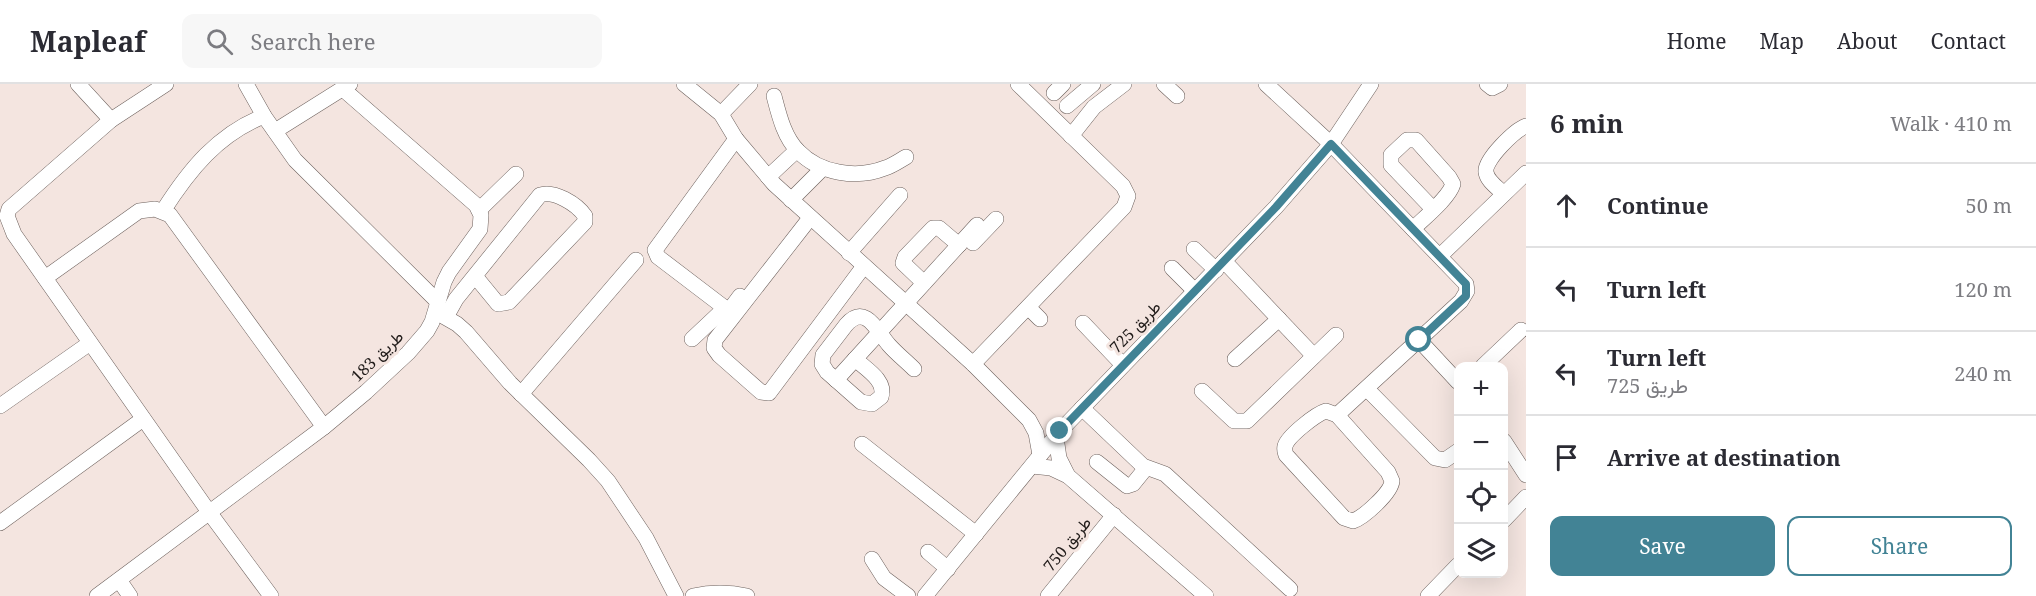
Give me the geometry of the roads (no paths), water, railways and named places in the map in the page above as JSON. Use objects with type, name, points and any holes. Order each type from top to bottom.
[{"type":"street","points":[[78,84],[111,120]]},
{"type":"street","points":[[165,84],[111,120],[9,209],[7,216],[14,234],[142,419],[271,596]]},
{"type":"street","points":[[246,84],[264,116],[295,160],[440,310],[466,332],[521,394],[608,481],[646,538],[676,596]]},
{"type":"street","points":[[684,84],[721,114],[736,139],[791,200],[973,364],[1029,420],[1036,433],[1036,460],[1068,476],[1206,596]]},
{"type":"street","points":[[721,114],[750,84]]},
{"type":"street","points":[[973,364],[1034,314],[1127,202],[1128,196],[1127,190],[1018,84]]},
{"type":"street","points":[[1067,106],[1093,84]]},
{"type":"street","points":[[1071,136],[1106,89],[1124,84]]},
{"type":"street","points":[[1164,84],[1177,96]]},
{"type":"street","points":[[1266,84],[1331,144],[1466,284],[1467,291],[1461,301],[1337,415]]},
{"type":"street","name":"طريق 725","points":[[925,596],[1058,434],[1276,207],[1331,144],[1371,84]]},
{"type":"street","points":[[1486,84],[1492,88],[1500,84]]},
{"type":"street","points":[[275,131],[347,86],[479,210],[516,174]]},
{"type":"street","points":[[774,96],[786,133],[797,150],[808,160],[823,168],[844,173],[866,174],[887,168],[906,157]]},
{"type":"street","points":[[163,212],[179,186],[219,142],[243,124],[264,116]]},
{"type":"street","points":[[1504,194],[1488,177],[1487,163],[1518,130],[1526,126]]},
{"type":"street","points":[[736,139],[655,250],[658,257],[729,309],[807,215]]},
{"type":"street","points":[[1413,229],[1433,209],[1450,191],[1452,180],[1416,141],[1407,140],[1391,155],[1391,165],[1433,209]]},
{"type":"street","points":[[768,177],[797,150]]},
{"type":"street","points":[[791,200],[823,168]]},
{"type":"street","points":[[1440,256],[1526,173]]},
{"type":"street","points":[[440,310],[456,299],[540,195],[549,193],[559,197],[580,209],[586,217],[583,224],[509,302],[498,304],[475,276]]},
{"type":"street","points":[[849,253],[900,195]]},
{"type":"street","points":[[45,278],[130,215],[148,208],[170,215],[324,427]]},
{"type":"street","name":"طريق 183","points":[[97,596],[324,427],[375,385],[408,353],[427,331],[440,310],[444,282],[480,229],[482,222],[479,210]]},
{"type":"street","points":[[807,215],[715,340],[714,348],[719,354],[761,392],[769,393],[864,266]]},
{"type":"street","points":[[836,380],[880,332],[996,219]]},
{"type":"street","points":[[909,306],[924,283],[977,225]]},
{"type":"street","points":[[924,283],[903,263],[904,257],[933,228],[939,228],[959,245]]},
{"type":"street","points":[[1194,249],[1220,266],[1279,319],[1314,356]]},
{"type":"street","points":[[521,394],[636,260]]},
{"type":"street","points":[[1172,268],[1195,291]]},
{"type":"street","points":[[692,339],[725,308]]},
{"type":"street","points":[[855,359],[882,386],[883,392],[877,402],[866,404],[824,369],[822,360],[825,351],[846,324],[854,318],[865,318],[874,324],[890,346],[914,369]]},
{"type":"street","points":[[1235,358],[1279,319]]},
{"type":"street","points":[[1083,323],[1123,365]]},
{"type":"street","points":[[1487,362],[1521,330]]},
{"type":"street","points":[[1202,391],[1234,421],[1246,421],[1336,334]]},
{"type":"street","points":[[1419,340],[1454,378]]},
{"type":"street","points":[[0,406],[90,343]]},
{"type":"street","points":[[1367,388],[1435,458],[1445,460],[1454,454]]},
{"type":"street","points":[[1082,408],[1146,468],[1165,474],[1290,589]]},
{"type":"street","points":[[1326,411],[1337,415],[1388,472],[1392,481],[1390,490],[1362,517],[1353,521],[1344,518],[1289,460],[1284,449],[1290,438],[1320,413],[1326,411]]},
{"type":"street","points":[[0,523],[142,419]]},
{"type":"street","points":[[1029,420],[1058,434],[1059,458],[1068,476]]},
{"type":"street","points":[[862,444],[976,534]]},
{"type":"street","points":[[1508,448],[1526,474]]},
{"type":"street","points":[[1097,462],[1127,486],[1133,484],[1146,468]]},
{"type":"street","points":[[1508,515],[1526,497]]},
{"type":"street","name":"طريق 750","points":[[1048,596],[1114,515]]},
{"type":"street","points":[[928,552],[948,569]]},
{"type":"street","points":[[872,559],[884,578],[908,596]]},
{"type":"street","points":[[1428,596],[1454,569]]},
{"type":"street","points":[[119,580],[130,596]]},
{"type":"street","points":[[693,596],[732,593],[747,596]]}]
